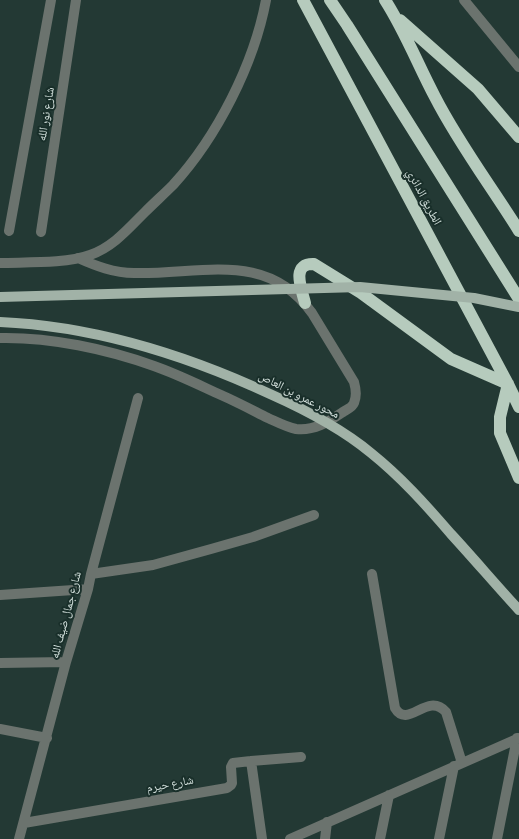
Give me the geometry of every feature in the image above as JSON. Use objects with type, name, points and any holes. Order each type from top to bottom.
[{"type":"highway","name":"الطريق الدائري","points":[[303,0],[519,407]]},
{"type":"highway","name":"الطريق الدائري","points":[[330,0],[347,24],[519,299]]},
{"type":"highway","points":[[385,0],[396,16],[435,97],[472,160],[519,231]]},
{"type":"highway","points":[[396,16],[478,90],[519,137]]},
{"type":"highway","points":[[305,304],[299,277],[300,272],[303,266],[314,264],[361,293],[451,359],[508,384],[500,417],[500,433],[519,478]]},
{"type":"main road","points":[[0,297],[360,287],[474,298],[519,307]]},
{"type":"main road","name":"محور عمرو بن العاص","points":[[0,322],[78,331],[141,346],[208,368],[251,385],[323,420],[356,441],[396,474],[423,502],[519,610]]},
{"type":"street","points":[[9,231],[51,0]]},
{"type":"street","name":"شارع نور الله","points":[[41,232],[76,0]]},
{"type":"street","points":[[0,263],[66,260],[78,258],[101,250],[120,237],[173,184],[192,160],[225,111],[249,59],[266,0]]},
{"type":"street","points":[[464,0],[519,67]]},
{"type":"street","points":[[0,338],[18,338],[72,344],[155,366],[284,426],[295,429],[318,427],[351,407],[354,403],[356,392],[354,382],[305,304],[288,288],[267,276],[233,270],[133,273],[114,271],[96,266],[78,258]]},
{"type":"street","name":"شارع جمال ضيف الله","points":[[19,839],[66,662],[88,589],[90,574],[138,398]]},
{"type":"street","points":[[90,574],[153,564],[196,553],[253,537],[314,515]]},
{"type":"street","points":[[372,574],[395,708],[400,714],[407,715],[433,704],[443,708],[446,712],[458,764],[439,839]]},
{"type":"street","points":[[0,595],[88,589]]},
{"type":"street","points":[[0,663],[66,662]]},
{"type":"street","points":[[0,730],[47,738]]},
{"type":"street","points":[[290,839],[518,738]]},
{"type":"street","points":[[497,839],[518,738]]},
{"type":"street","name":"شارع حيرم","points":[[24,823],[227,788],[232,783],[232,765],[235,763],[301,757]]},
{"type":"street","points":[[251,761],[262,839]]},
{"type":"street","points":[[380,839],[389,795]]},
{"type":"street","points":[[325,839],[327,822]]}]
